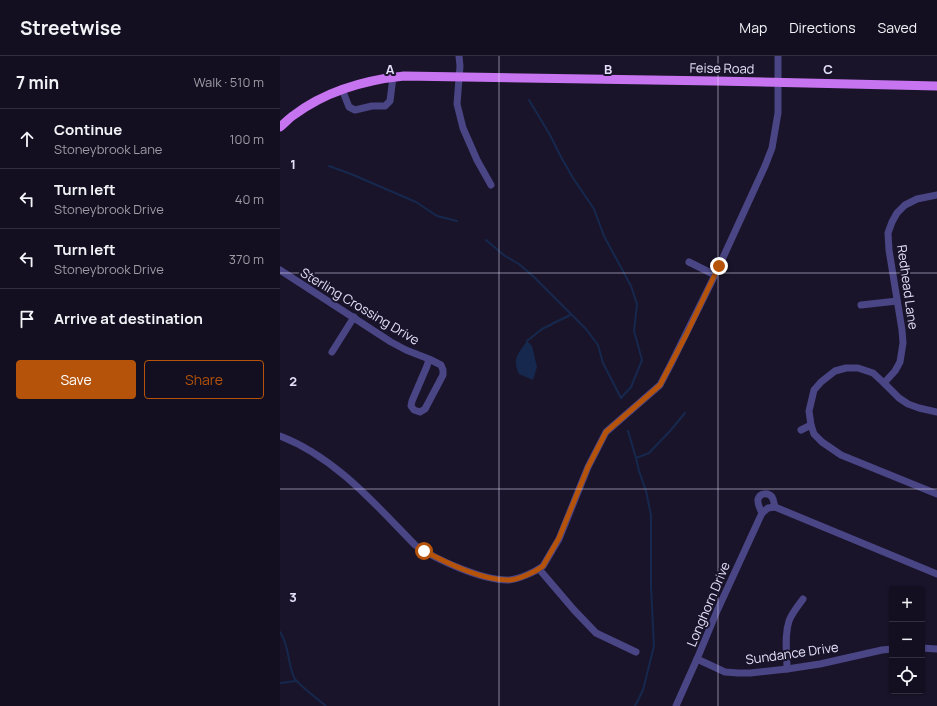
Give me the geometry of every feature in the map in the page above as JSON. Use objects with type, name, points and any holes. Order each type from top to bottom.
[{"type":"main road","name":"Feise Road","points":[[280,127],[295,114],[313,103],[342,89],[361,83],[404,76],[937,86]]},
{"type":"street","points":[[459,56],[460,66],[457,104],[463,128],[477,160],[491,185]]},
{"type":"street","points":[[280,436],[300,445],[329,463],[370,499],[415,545],[437,558],[477,574],[510,580],[529,574],[543,566],[559,538],[588,467],[606,432],[660,385],[715,275],[772,148],[778,113],[778,56]]},
{"type":"street","points":[[342,89],[349,107],[355,110],[372,106],[385,106],[390,101],[393,77]]},
{"type":"street","name":"Redhead Lane","points":[[884,383],[900,362],[903,343],[889,250],[888,233],[897,213],[905,205],[917,198],[937,195]]},
{"type":"street","points":[[689,262],[715,275]]},
{"type":"street","name":"Sterling Crossing Drive","points":[[280,270],[396,345],[429,359],[441,366],[443,375],[425,410],[420,412],[414,410],[411,406],[429,359]]},
{"type":"street","points":[[861,305],[897,301]]},
{"type":"street","points":[[332,352],[354,317]]},
{"type":"street","points":[[937,412],[908,404],[899,398],[874,373],[858,368],[846,368],[835,371],[827,376],[814,390],[809,410],[810,425],[814,434],[822,442],[841,455],[937,494]]},
{"type":"street","points":[[801,430],[810,425]]},
{"type":"street","name":"Longhorn Drive","points":[[676,706],[717,611],[762,513],[758,499],[764,494],[771,496],[775,507],[937,574]]},
{"type":"street","points":[[762,513],[768,508],[775,507]]},
{"type":"street","points":[[539,569],[596,633],[636,652]]},
{"type":"street","points":[[787,669],[786,637],[789,621],[803,599]]},
{"type":"street","points":[[925,648],[937,649]]},
{"type":"street","name":"Sundance Drive","points":[[697,659],[725,672],[738,673],[787,669],[820,664],[889,649]]},
{"type":"water","points":[[527,341],[532,346],[537,367],[533,380],[519,374],[516,364],[517,356]]},
{"type":"waterway","points":[[486,240],[505,256],[519,264],[535,278],[586,329],[598,345],[603,363],[621,398],[631,387],[642,360],[634,331],[637,304],[631,286],[604,236],[594,209],[573,178],[529,100]]},
{"type":"waterway","points":[[329,166],[416,202],[437,216],[457,221]]},
{"type":"waterway","points":[[527,341],[542,329],[570,315]]},
{"type":"waterway","points":[[636,458],[649,453],[685,413]]},
{"type":"waterway","points":[[628,431],[646,491],[651,515],[651,586],[654,646],[643,690],[635,706]]},
{"type":"waterway","points":[[280,632],[285,643],[292,674],[295,679],[326,706]]},
{"type":"waterway","points":[[280,683],[296,681]]},
{"type":"route","points":[[424,551],[437,558],[477,574],[494,578],[510,580],[529,574],[543,566],[559,538],[588,467],[606,432],[660,385],[719,266]]}]
